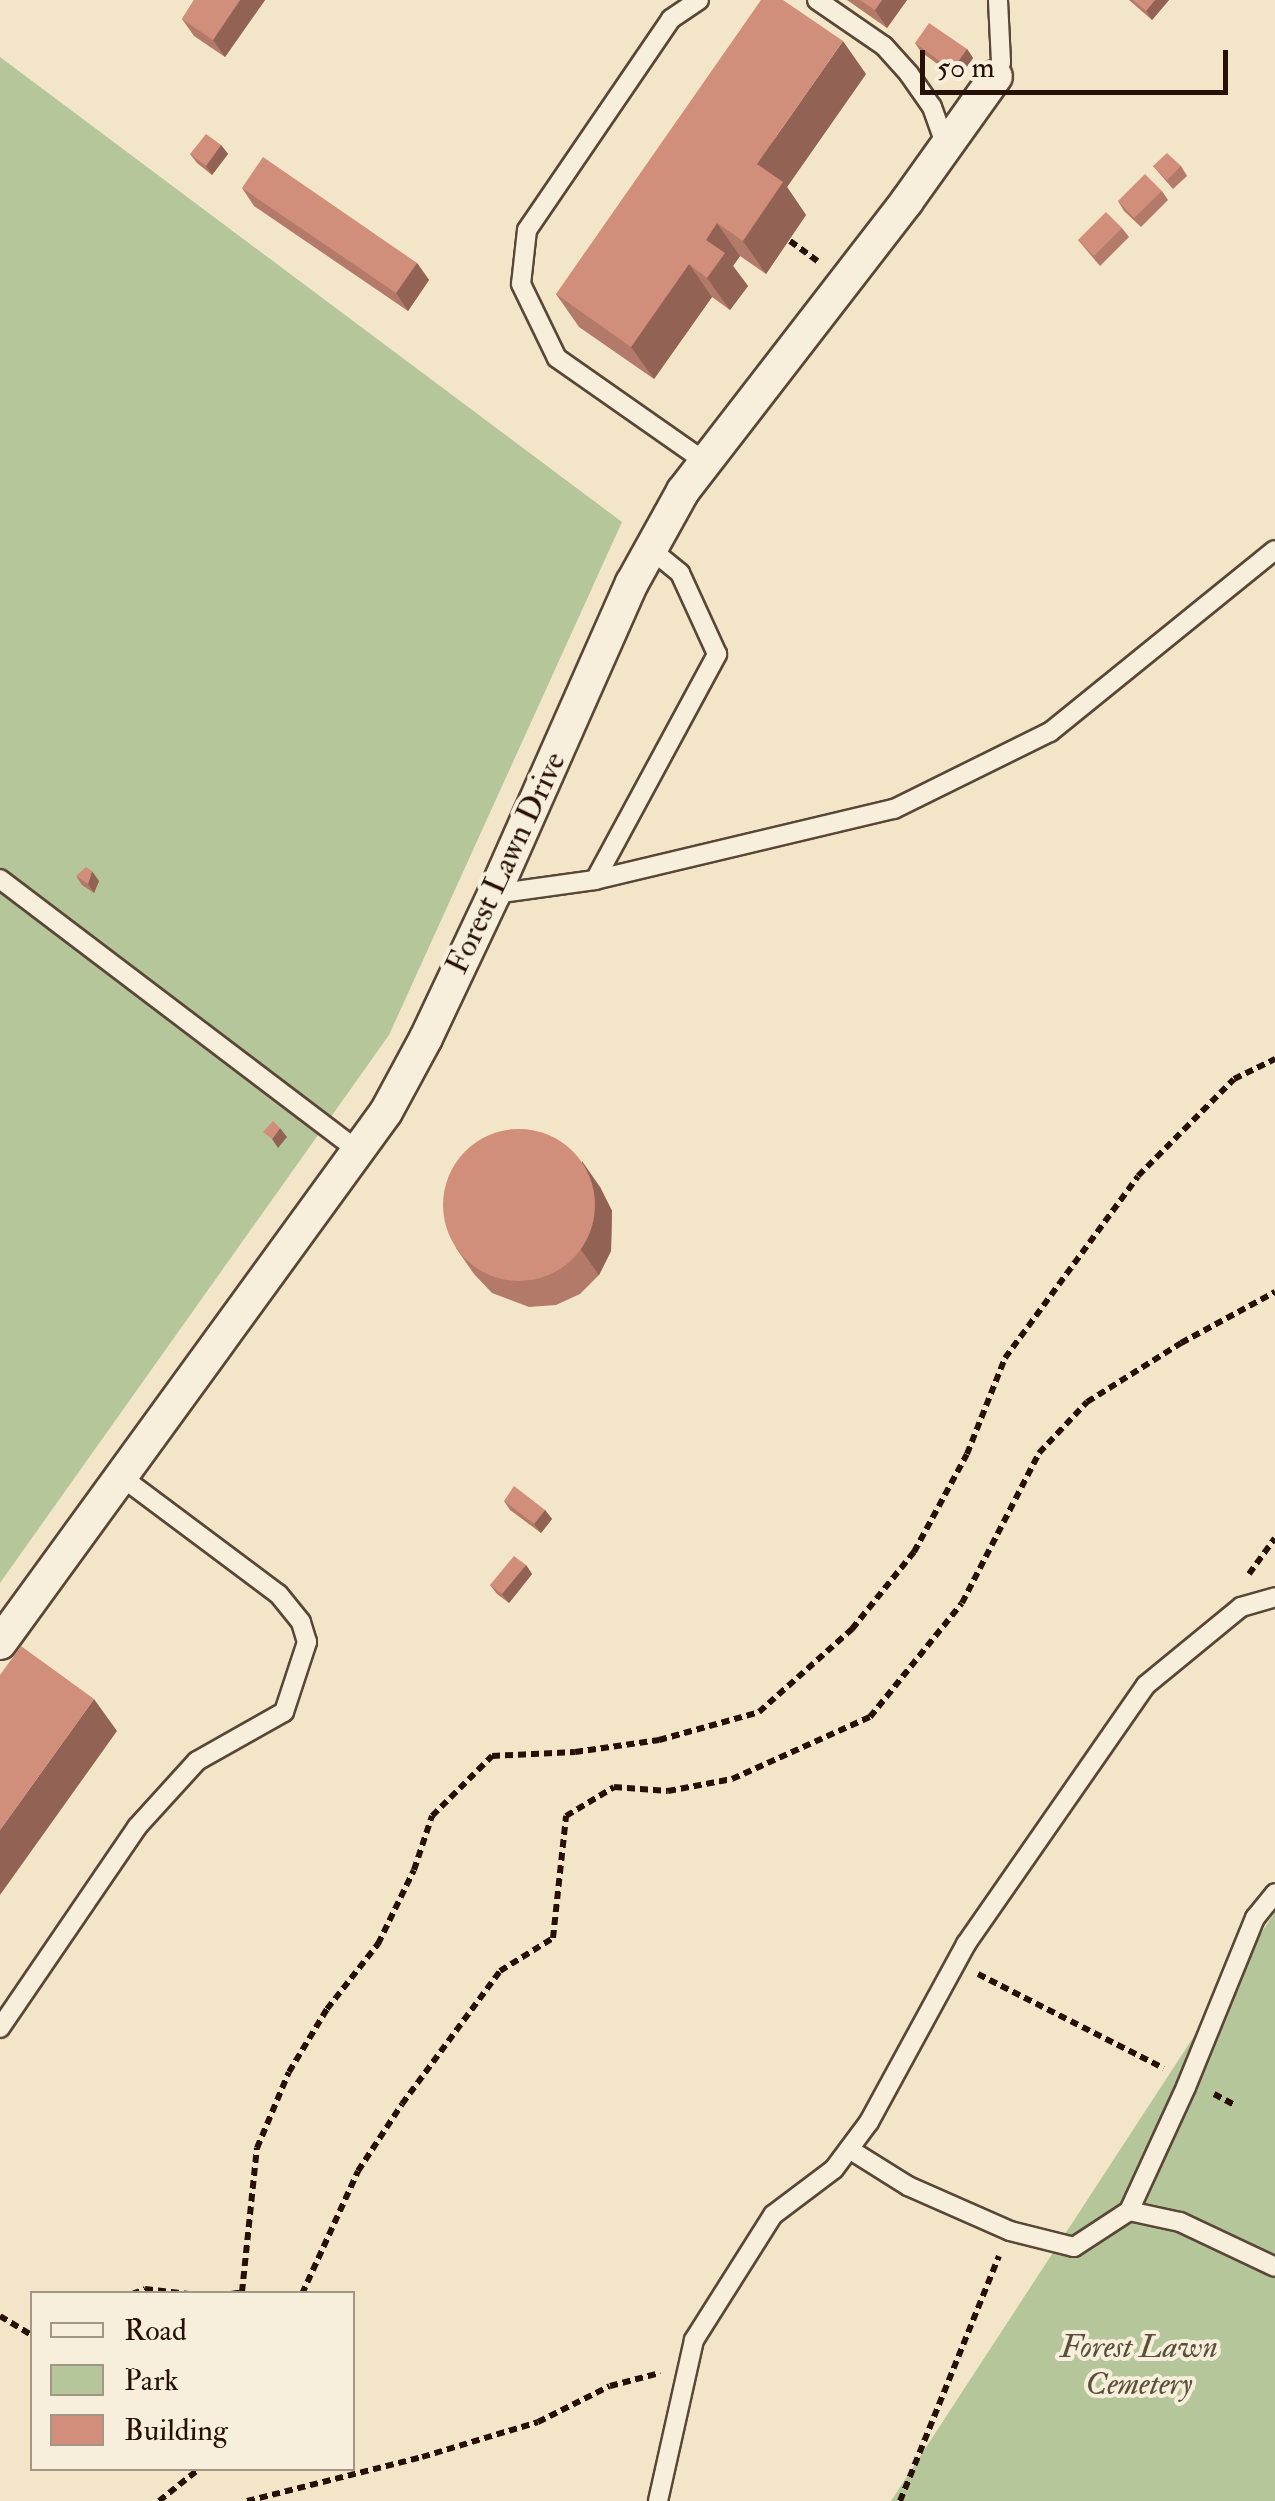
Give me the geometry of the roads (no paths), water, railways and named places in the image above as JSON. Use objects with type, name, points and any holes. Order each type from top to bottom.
[{"type":"street","name":"Forest Lawn Drive","points":[[0,1643],[358,1151],[403,1083],[494,894],[648,548],[704,461],[996,76]]},
{"type":"lane","points":[[698,0],[671,20],[527,230],[521,284],[557,358],[704,461]]},
{"type":"lane","points":[[817,0],[884,46],[909,74],[932,107],[946,146]]},
{"type":"lane","points":[[996,76],[1002,62],[998,0]]},
{"type":"lane","points":[[595,880],[717,654],[680,573],[648,548]]},
{"type":"lane","points":[[494,894],[595,880],[894,809],[1050,732],[1275,550]]},
{"type":"lane","points":[[0,879],[358,1151]]},
{"type":"lane","points":[[0,2028],[137,1827],[198,1761],[284,1712],[307,1642],[302,1622],[278,1594],[122,1478]]},
{"type":"lane","points":[[658,2501],[694,2340],[773,2215],[834,2170],[870,2122],[956,1963],[1146,1685],[1241,1607],[1275,1597]]},
{"type":"lane","points":[[850,2149],[908,2186],[1010,2232],[1074,2248],[1129,2211],[1188,2082],[1254,1918],[1275,1893]]},
{"type":"lane","points":[[1129,2211],[1180,2222],[1275,2267]]},
{"type":"park label","name":"Forest Lawn Cemetery","points":[[1139,2366]]}]
